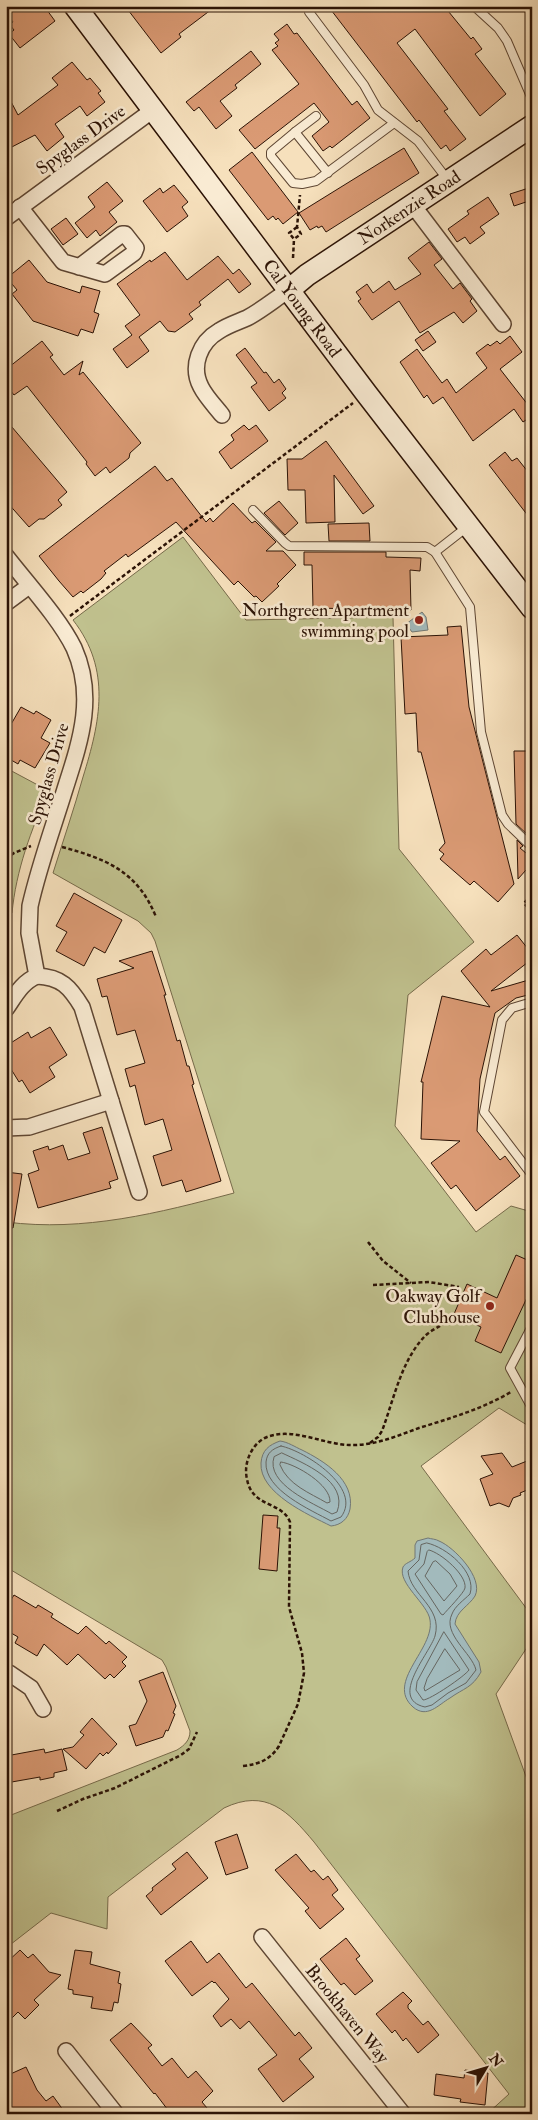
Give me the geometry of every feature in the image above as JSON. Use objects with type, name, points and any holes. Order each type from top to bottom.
[{"type":"main road","name":"Cal Young Road","points":[[75,6],[366,393],[532,608]]},
{"type":"main road","name":"Norkenzie Road","points":[[289,290],[307,275],[412,204],[532,126]]},
{"type":"street","name":"Spyglass Drive","points":[[6,218],[153,110]]},
{"type":"street","points":[[412,204],[504,324]]},
{"type":"street","points":[[20,207],[63,262],[79,267]]},
{"type":"street","points":[[222,415],[204,393],[199,381],[196,369],[201,350],[209,338],[219,331],[257,312],[289,290]]},
{"type":"street","name":"Spyglass Drive","points":[[6,556],[73,646],[82,672],[86,713],[82,735],[33,894],[29,933],[37,976]]},
{"type":"street","points":[[6,603],[29,586]]},
{"type":"street","points":[[6,1009],[20,987],[37,976],[54,978],[62,982],[70,990],[82,1007],[139,1192]]},
{"type":"street","points":[[6,1128],[29,1126],[111,1101]]},
{"type":"street","points":[[7,1674],[31,1688],[43,1710]]},
{"type":"street","name":"Brookhaven Way","points":[[262,1937],[403,2114]]},
{"type":"street","points":[[66,2051],[116,2114]]},
{"type":"lane","points":[[474,6],[498,28],[507,40],[532,99]]},
{"type":"lane","points":[[309,12],[364,85],[376,106],[394,123],[418,141],[448,181]]},
{"type":"lane","points":[[316,116],[272,150],[271,154],[293,183],[313,182],[394,123]]},
{"type":"lane","points":[[296,132],[328,172]]},
{"type":"lane","points":[[253,510],[290,546],[428,547],[435,552],[470,607],[481,732],[502,815],[508,824],[532,847]]},
{"type":"lane","points":[[435,552],[468,526]]},
{"type":"lane","points":[[532,1002],[512,1008],[502,1020],[484,1112],[532,1175]]},
{"type":"lane","points":[[532,1326],[510,1368],[532,1408]]},
{"type":"path","points":[[293,258],[294,239],[289,233],[296,227],[302,184]]},
{"type":"path","points":[[294,239],[302,234],[296,227]]},
{"type":"path","points":[[59,625],[366,393]]},
{"type":"path","points":[[6,859],[36,842],[48,843],[88,854],[121,870],[136,882],[146,894],[156,917]]},
{"type":"path","points":[[532,894],[524,903],[532,913]]},
{"type":"path","points":[[368,1242],[383,1261],[411,1283]]},
{"type":"path","points":[[373,1285],[440,1283],[459,1287]]},
{"type":"path","points":[[369,1444],[382,1431],[400,1378],[413,1351],[425,1336],[445,1323],[453,1315]]},
{"type":"path","points":[[244,1766],[263,1762],[275,1753],[298,1704],[304,1673],[302,1653],[289,1607],[290,1522],[282,1512],[259,1500],[252,1492],[246,1474],[249,1456],[261,1441],[278,1434],[291,1434],[340,1444],[369,1444],[482,1408],[520,1386]]},
{"type":"path","points":[[57,1811],[83,1799],[115,1788],[181,1755],[189,1749],[197,1732]]},
{"type":"green space","points":[[183,537],[246,620],[393,617],[399,849],[474,942],[408,995],[395,1126],[476,1232],[511,1206],[532,1212],[532,1428],[499,1408],[421,1466],[532,1616],[532,1640],[496,1694],[532,1793],[532,2114],[487,2114],[509,2094],[314,1842],[285,1812],[264,1802],[239,1802],[224,1808],[108,1897],[107,1929],[51,1913],[6,1948],[6,1817],[177,1750],[186,1742],[190,1734],[162,1660],[6,1567],[6,1222],[64,1224],[121,1219],[234,1193],[151,933],[138,921],[53,873],[89,757],[98,716],[98,677],[85,639],[73,620]]},
{"type":"green space","points":[[6,768],[49,791],[25,850],[12,913],[6,915]]},
{"type":"water","name":"Northgreen Apartment swimming pool","points":[[422,612],[426,617],[428,630],[412,632],[406,624]]},
{"type":"water","points":[[280,1441],[286,1442],[311,1455],[328,1466],[343,1480],[348,1489],[350,1499],[349,1513],[344,1521],[331,1526],[310,1516],[287,1502],[268,1484],[263,1474],[262,1458],[267,1449]]},
{"type":"water","points":[[428,1538],[445,1544],[459,1556],[472,1572],[477,1589],[475,1596],[460,1612],[455,1624],[479,1662],[481,1672],[467,1687],[432,1710],[423,1712],[413,1707],[406,1697],[405,1687],[407,1676],[426,1642],[430,1631],[430,1620],[424,1607],[408,1587],[402,1573],[403,1567],[415,1558],[415,1545],[417,1541]]},
{"type":"building","points":[[6,6],[44,6],[55,21],[20,48],[9,34],[14,30],[10,25],[13,22],[6,13]]},
{"type":"building","points":[[125,6],[216,6],[179,34],[181,37],[161,53]]},
{"type":"building","points":[[328,6],[444,6],[471,39],[473,37],[482,49],[475,54],[506,94],[480,116],[415,29],[397,43],[448,109],[444,111],[466,139],[450,151],[446,145],[441,149],[419,120],[417,122]]},
{"type":"building","points":[[287,24],[294,34],[297,33],[352,105],[357,101],[370,118],[332,148],[330,146],[323,151],[312,136],[329,122],[314,103],[255,149],[239,130],[299,84],[272,50],[278,46],[275,43],[279,40],[274,34]]},
{"type":"building","points":[[251,51],[261,64],[235,85],[237,88],[220,101],[232,116],[216,129],[199,107],[194,111],[186,102]]},
{"type":"building","points":[[72,62],[87,80],[90,78],[101,91],[98,93],[105,102],[87,116],[80,106],[55,124],[64,137],[47,151],[35,135],[6,150],[6,92],[18,115],[58,85],[52,78]]},
{"type":"building","points":[[404,148],[419,173],[326,232],[322,226],[318,228],[317,226],[310,230],[299,213]]},
{"type":"building","points":[[252,152],[298,212],[283,224],[278,218],[276,220],[273,216],[268,220],[229,170]]},
{"type":"building","points":[[107,182],[123,201],[109,212],[117,222],[100,236],[96,230],[87,238],[75,223],[95,207],[88,197]]},
{"type":"building","points":[[174,185],[188,202],[182,207],[188,216],[167,232],[143,201],[160,188],[163,193]]},
{"type":"building","points":[[532,187],[532,200],[514,206],[510,194]]},
{"type":"building","points":[[488,197],[499,214],[480,227],[485,233],[470,244],[465,237],[457,242],[448,229],[469,214],[467,211]]},
{"type":"building","points":[[66,218],[78,234],[63,245],[51,229]]},
{"type":"building","points":[[429,242],[442,259],[434,265],[453,289],[460,283],[472,299],[470,301],[477,311],[463,323],[454,312],[420,333],[399,301],[372,320],[358,301],[361,299],[356,292],[367,284],[373,293],[389,281],[395,290],[421,274],[408,258]]},
{"type":"building","points":[[165,252],[187,280],[218,256],[233,274],[239,269],[251,284],[239,293],[228,279],[199,302],[201,305],[189,314],[193,319],[175,332],[168,331],[160,321],[139,337],[149,351],[127,368],[113,349],[132,335],[125,326],[140,315],[117,284],[150,260],[151,262]]},
{"type":"building","points":[[29,260],[47,282],[80,293],[82,286],[100,291],[94,312],[99,314],[93,333],[81,329],[78,336],[33,321],[12,294],[17,290],[7,278]]},
{"type":"building","points":[[428,331],[436,342],[423,351],[415,340]]},
{"type":"building","points":[[510,336],[522,352],[500,369],[532,410],[532,416],[523,422],[514,409],[473,441],[443,397],[433,404],[427,395],[424,398],[400,362],[417,349],[442,383],[447,379],[456,393],[487,368],[476,353],[488,344],[490,346],[497,341],[500,344]]},
{"type":"building","points":[[42,341],[53,355],[50,357],[64,375],[83,361],[79,375],[83,372],[141,443],[130,453],[129,458],[110,473],[106,467],[95,476],[86,464],[87,462],[27,386],[14,395],[6,385],[6,375],[12,370],[9,367]]},
{"type":"building","points":[[245,348],[274,383],[279,379],[286,389],[282,393],[286,398],[269,411],[251,387],[257,383],[236,355]]},
{"type":"building","points":[[6,420],[67,492],[58,500],[62,505],[44,519],[39,519],[29,527],[6,501]]},
{"type":"building","points":[[244,425],[249,430],[256,425],[268,441],[231,469],[219,452],[234,440],[231,435]]},
{"type":"building","points":[[326,441],[374,506],[363,514],[334,475],[335,522],[306,523],[305,490],[288,490],[287,459],[302,459]]},
{"type":"building","points":[[505,452],[512,461],[517,458],[532,477],[532,521],[489,465]]},
{"type":"building","points":[[155,466],[167,481],[172,478],[206,522],[210,518],[213,522],[233,503],[252,523],[255,521],[276,542],[266,551],[283,551],[296,565],[277,584],[279,586],[262,602],[256,596],[254,597],[238,581],[234,585],[176,522],[128,557],[126,554],[104,571],[106,573],[101,579],[83,593],[81,591],[73,597],[39,556]]},
{"type":"building","points":[[279,501],[298,523],[285,535],[264,513]]},
{"type":"building","points":[[369,523],[370,541],[329,541],[328,524]]},
{"type":"building","points":[[304,552],[386,552],[386,557],[421,558],[420,571],[410,570],[411,610],[313,608],[312,565],[304,565]]},
{"type":"building","points":[[461,626],[469,707],[514,884],[498,902],[474,881],[470,885],[440,859],[444,854],[439,850],[445,843],[421,752],[418,752],[416,713],[405,714],[401,637],[448,635],[447,627]]},
{"type":"building","points":[[21,707],[34,714],[36,711],[51,720],[41,738],[50,743],[35,768],[20,760],[18,764],[6,757],[6,733]]},
{"type":"building","points":[[514,751],[527,751],[529,816],[532,818],[532,835],[530,837],[516,824]]},
{"type":"building","points":[[517,840],[523,846],[520,848],[532,858],[532,876],[526,870],[518,879]]},
{"type":"building","points":[[74,893],[122,920],[105,953],[94,947],[84,966],[56,951],[67,932],[56,926]]},
{"type":"building","points":[[517,935],[532,954],[532,959],[491,991],[532,979],[532,994],[516,998],[495,1013],[480,1079],[477,1131],[500,1160],[505,1156],[520,1176],[476,1211],[456,1185],[451,1189],[431,1163],[460,1141],[421,1139],[423,1082],[421,1082],[442,996],[490,1007],[461,971],[486,949],[491,955]]},
{"type":"building","points":[[152,951],[166,995],[164,995],[177,1041],[180,1040],[187,1066],[189,1066],[194,1084],[192,1085],[221,1181],[186,1192],[182,1180],[162,1186],[153,1156],[172,1150],[163,1119],[145,1125],[135,1085],[130,1087],[125,1069],[145,1063],[135,1030],[117,1035],[107,996],[102,997],[97,979],[134,968],[119,961]]},
{"type":"building","points":[[50,1027],[67,1055],[49,1067],[55,1077],[30,1093],[22,1080],[19,1082],[6,1061],[6,1046],[28,1032],[31,1038]]},
{"type":"building","points":[[102,1127],[118,1179],[109,1182],[111,1188],[38,1208],[28,1174],[39,1170],[33,1151],[48,1146],[49,1150],[63,1145],[68,1160],[90,1153],[83,1133]]},
{"type":"building","points":[[6,1172],[22,1174],[13,1228],[6,1227]]},
{"type":"building","name":"Oakway Golf Clubhouse","points":[[516,1255],[532,1262],[532,1287],[501,1353],[475,1341],[481,1327],[454,1314],[467,1284],[497,1298]]},
{"type":"building","points":[[502,1453],[512,1467],[532,1459],[532,1488],[513,1498],[509,1507],[499,1503],[490,1506],[480,1479],[493,1474],[481,1456]]},
{"type":"building","points":[[263,1515],[278,1516],[277,1528],[280,1528],[277,1571],[259,1569]]},
{"type":"building","points":[[14,1595],[36,1608],[38,1605],[53,1614],[51,1617],[78,1634],[86,1626],[106,1644],[109,1641],[127,1657],[122,1662],[126,1666],[114,1678],[110,1674],[105,1679],[78,1654],[67,1665],[44,1644],[37,1656],[15,1643],[18,1637],[6,1630],[6,1608]]},
{"type":"building","points":[[163,1672],[176,1706],[173,1713],[175,1714],[168,1731],[166,1730],[163,1737],[136,1746],[129,1726],[136,1724],[147,1701],[139,1681]]},
{"type":"building","points":[[92,1718],[117,1744],[108,1754],[107,1752],[103,1756],[100,1753],[86,1769],[63,1749],[73,1747],[84,1735],[80,1732]]},
{"type":"building","points":[[44,1749],[45,1753],[62,1749],[67,1770],[54,1773],[54,1777],[40,1780],[40,1777],[6,1783],[6,1756]]},
{"type":"building","points":[[237,1834],[248,1868],[226,1875],[215,1842]]},
{"type":"building","points":[[187,1852],[208,1878],[161,1915],[146,1896],[153,1890],[152,1888],[176,1869],[172,1864]]},
{"type":"building","points":[[296,1854],[311,1872],[314,1870],[323,1880],[328,1876],[338,1890],[332,1895],[344,1909],[320,1929],[305,1911],[309,1908],[275,1870]]},
{"type":"building","points":[[346,1938],[360,1956],[356,1959],[373,1981],[355,1995],[344,1983],[341,1985],[320,1959]]},
{"type":"building","points":[[191,1941],[207,1963],[219,1953],[246,1988],[252,1983],[295,2036],[299,2032],[312,2048],[299,2059],[314,2077],[283,2102],[258,2069],[277,2055],[249,2021],[240,2029],[231,2019],[221,2027],[213,2016],[229,1999],[215,1982],[212,1981],[192,1996],[165,1961]]},
{"type":"building","points":[[20,1950],[28,1958],[33,1954],[49,1972],[61,1975],[34,2000],[39,2005],[25,2019],[18,2012],[6,2024],[6,1975],[11,1971],[6,1963]]},
{"type":"building","points":[[75,1950],[92,1952],[90,1964],[120,1972],[118,1983],[121,1984],[118,2003],[114,2002],[112,2011],[91,2008],[93,1997],[73,1994],[73,1990],[68,1989]]},
{"type":"building","points":[[403,1992],[412,2001],[408,2008],[423,2025],[428,2021],[439,2035],[418,2053],[406,2038],[403,2041],[395,2030],[392,2033],[376,2014]]},
{"type":"building","points":[[131,2023],[152,2045],[148,2048],[162,2066],[172,2058],[188,2078],[196,2071],[213,2091],[202,2102],[212,2114],[171,2114],[110,2040]]},
{"type":"building","points":[[26,2067],[37,2090],[46,2101],[53,2096],[66,2114],[6,2114],[6,2076]]},
{"type":"building","points":[[465,2070],[488,2073],[485,2105],[460,2102],[461,2099],[434,2095],[436,2074],[464,2078]]},
{"type":"place","name":"Northgreen Apartment swimming pool","points":[[419,620]]},
{"type":"place","name":"Oakway Golf Clubhouse","points":[[490,1306]]}]
